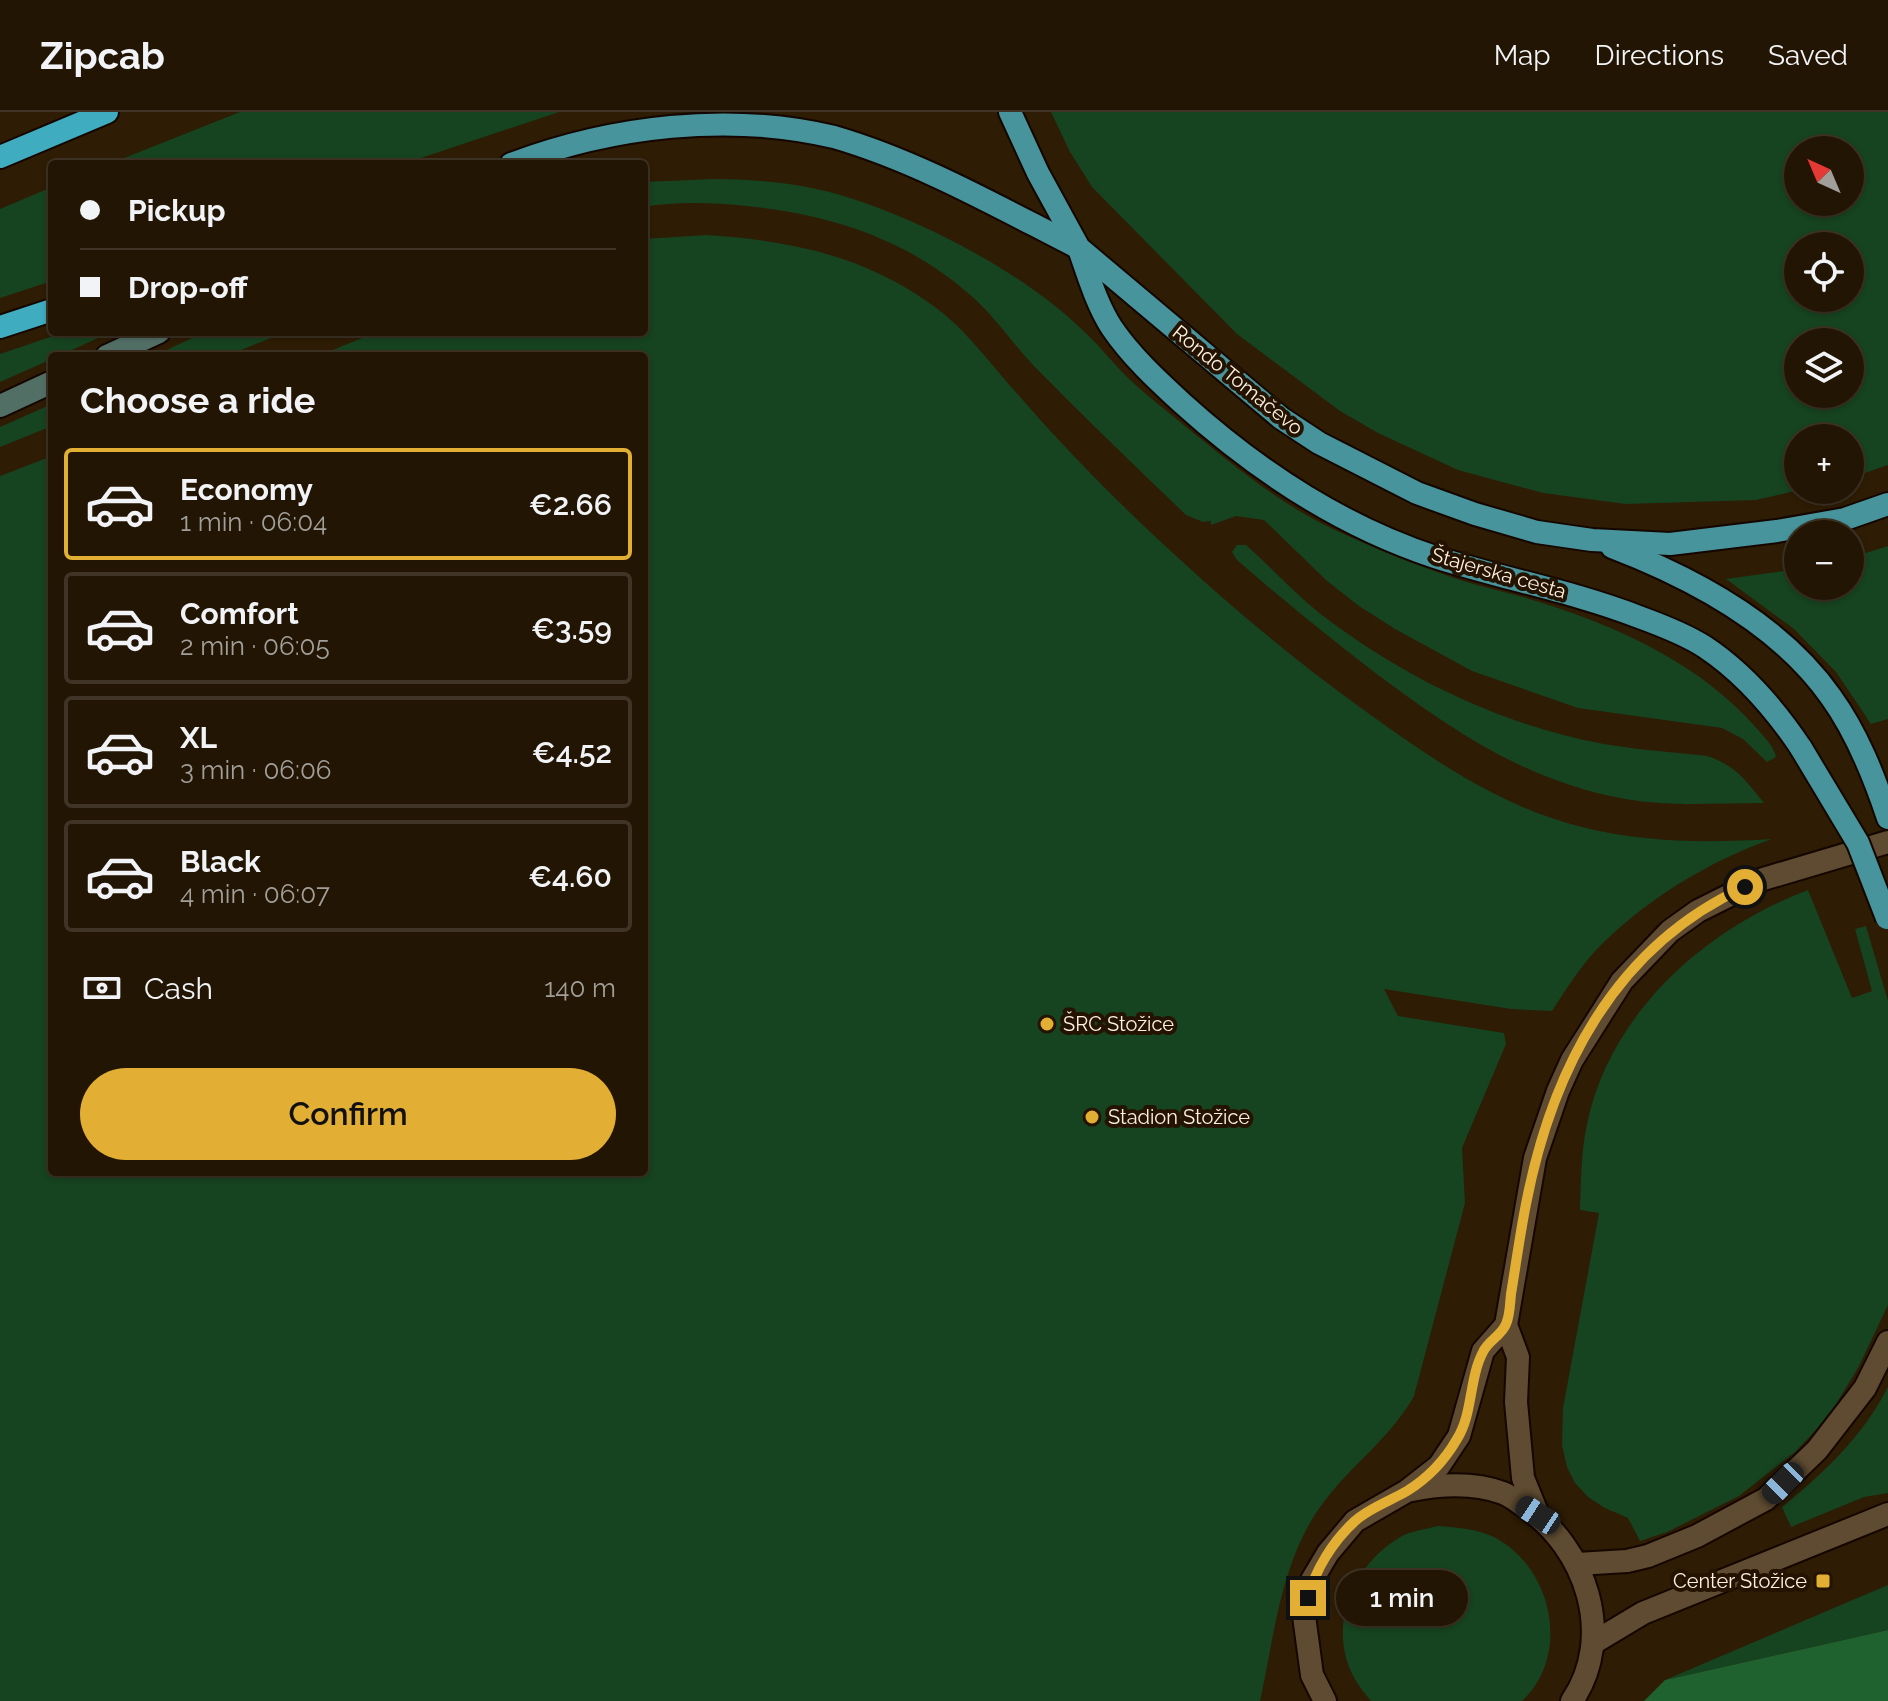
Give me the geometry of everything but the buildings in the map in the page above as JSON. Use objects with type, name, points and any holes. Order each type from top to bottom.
[{"type":"highway","points":[[0,157],[107,112]]},
{"type":"highway","points":[[0,327],[48,311]]},
{"type":"main road","name":"Rondo Tomačevo","points":[[1010,112],[1038,173],[1079,248],[1250,394],[1319,443],[1417,493],[1537,532],[1592,540],[1670,544],[1845,519],[1888,504]]},
{"type":"main road","points":[[525,160],[612,135],[696,121],[772,125],[832,137],[887,154],[1079,248]]},
{"type":"main road","name":"Štajerska cesta","points":[[1079,248],[1111,326],[1171,393],[1241,453],[1350,520],[1391,539],[1433,556],[1604,604],[1664,626],[1704,646],[1755,690],[1801,748],[1858,843],[1888,921]]},
{"type":"main road","points":[[116,352],[150,336]]},
{"type":"main road","points":[[0,406],[48,384]]},
{"type":"main road","points":[[1592,540],[1654,563],[1697,585],[1748,618],[1810,669],[1853,731],[1888,818]]},
{"type":"street","points":[[1538,1515],[1523,1478],[1516,1402],[1518,1357],[1506,1325],[1525,1206],[1545,1125],[1572,1060],[1622,981],[1670,931],[1698,911],[1793,869],[1888,842]]},
{"type":"street","points":[[1325,1701],[1312,1675],[1304,1616],[1312,1580],[1328,1553],[1355,1521],[1407,1491],[1439,1466],[1459,1436],[1483,1351],[1506,1325]]},
{"type":"street","points":[[1577,1564],[1627,1561],[1648,1556],[1697,1536],[1766,1499],[1817,1450],[1865,1388],[1888,1342]]},
{"type":"street","points":[[1407,1491],[1444,1483],[1505,1493],[1538,1515],[1559,1536],[1577,1564],[1591,1601],[1593,1643],[1580,1689],[1572,1701]]},
{"type":"street","points":[[1593,1643],[1643,1613],[1888,1514]]},
{"type":"green space","points":[[240,112],[559,112],[415,160],[119,160]]},
{"type":"green space","points":[[1051,112],[1888,112],[1888,465],[1864,473],[1864,424],[1784,424],[1784,493],[1756,500],[1626,504],[1543,493],[1458,470],[1378,433],[1340,411],[1237,334],[1092,187],[1070,152]]},
{"type":"green space","points":[[744,180],[807,187],[867,204],[931,230],[995,264],[1052,304],[1083,330],[1149,396],[1238,468],[1293,507],[1333,529],[1408,561],[1463,581],[1556,607],[1645,644],[1674,660],[1725,697],[1765,738],[1776,757],[1767,762],[1743,739],[1722,728],[1578,708],[1472,671],[1359,606],[1327,581],[1264,520],[1236,516],[1211,525],[1211,521],[1203,522],[1186,515],[1034,366],[978,302],[919,258],[865,232],[778,210],[708,203],[648,207],[648,182]]},
{"type":"green space","points":[[48,189],[48,282],[0,298],[0,209]]},
{"type":"green space","name":"ŠRC Stožice","points":[[706,235],[768,241],[854,263],[909,289],[967,336],[1098,481],[1203,580],[1334,688],[1418,748],[1496,795],[1552,818],[1630,836],[1724,841],[1772,839],[1704,869],[1622,925],[1596,950],[1552,1011],[1511,1009],[1384,989],[1398,1016],[1504,1033],[1506,1044],[1462,1148],[1465,1203],[1414,1396],[1385,1435],[1330,1494],[1301,1541],[1276,1619],[1260,1701],[0,1701],[0,476],[48,458],[48,1176],[648,1176],[648,352],[328,352],[367,336],[648,336],[648,239]]},
{"type":"green space","points":[[53,336],[102,336],[68,352],[48,352],[48,361],[0,382],[0,354]]},
{"type":"green space","points":[[196,336],[276,336],[236,352],[162,352]]},
{"type":"green space","points":[[48,406],[48,428],[0,447],[0,427]]},
{"type":"green space","points":[[1237,545],[1246,545],[1312,607],[1353,638],[1456,696],[1528,725],[1566,736],[1617,746],[1707,756],[1733,769],[1764,803],[1677,804],[1625,799],[1589,791],[1524,767],[1465,735],[1378,675],[1237,560],[1232,552]]},
{"type":"green space","points":[[1888,546],[1888,719],[1871,724],[1836,672],[1794,629],[1726,579],[1784,571],[1784,600],[1864,600],[1864,554]]},
{"type":"green space","points":[[1808,890],[1852,998],[1872,991],[1855,929],[1866,926],[1888,1001],[1888,1305],[1858,1368],[1836,1404],[1795,1452],[1739,1496],[1667,1532],[1640,1541],[1628,1518],[1588,1497],[1575,1483],[1562,1445],[1563,1408],[1599,1213],[1580,1210],[1587,1124],[1599,1084],[1617,1046],[1640,1011],[1668,980],[1733,927]]},
{"type":"green space","points":[[1888,1387],[1888,1493],[1864,1497],[1791,1527],[1782,1507],[1842,1452],[1867,1422]]},
{"type":"green space","points":[[1438,1526],[1472,1530],[1496,1538],[1521,1558],[1535,1576],[1544,1596],[1550,1641],[1546,1663],[1537,1683],[1522,1701],[1371,1701],[1356,1681],[1347,1661],[1343,1640],[1344,1620],[1357,1580],[1384,1548],[1402,1536]]},
{"type":"green space","points":[[1888,1585],[1888,1630],[1665,1680]]},
{"type":"green space","points":[[1888,1630],[1888,1701],[1644,1701],[1665,1680]]},
{"type":"place","name":"ŠRC Stožice","points":[[1047,1024]]},
{"type":"place","name":"Stadion Stožice","points":[[1092,1117]]},
{"type":"place","name":"Center Stožice","points":[[1823,1581]]},
{"type":"route","points":[[1308,1598],[1312,1580],[1328,1553],[1355,1521],[1407,1491],[1439,1466],[1459,1436],[1483,1351],[1506,1325],[1525,1206],[1545,1125],[1586,1034],[1622,981],[1645,954],[1698,911],[1745,887]]}]
